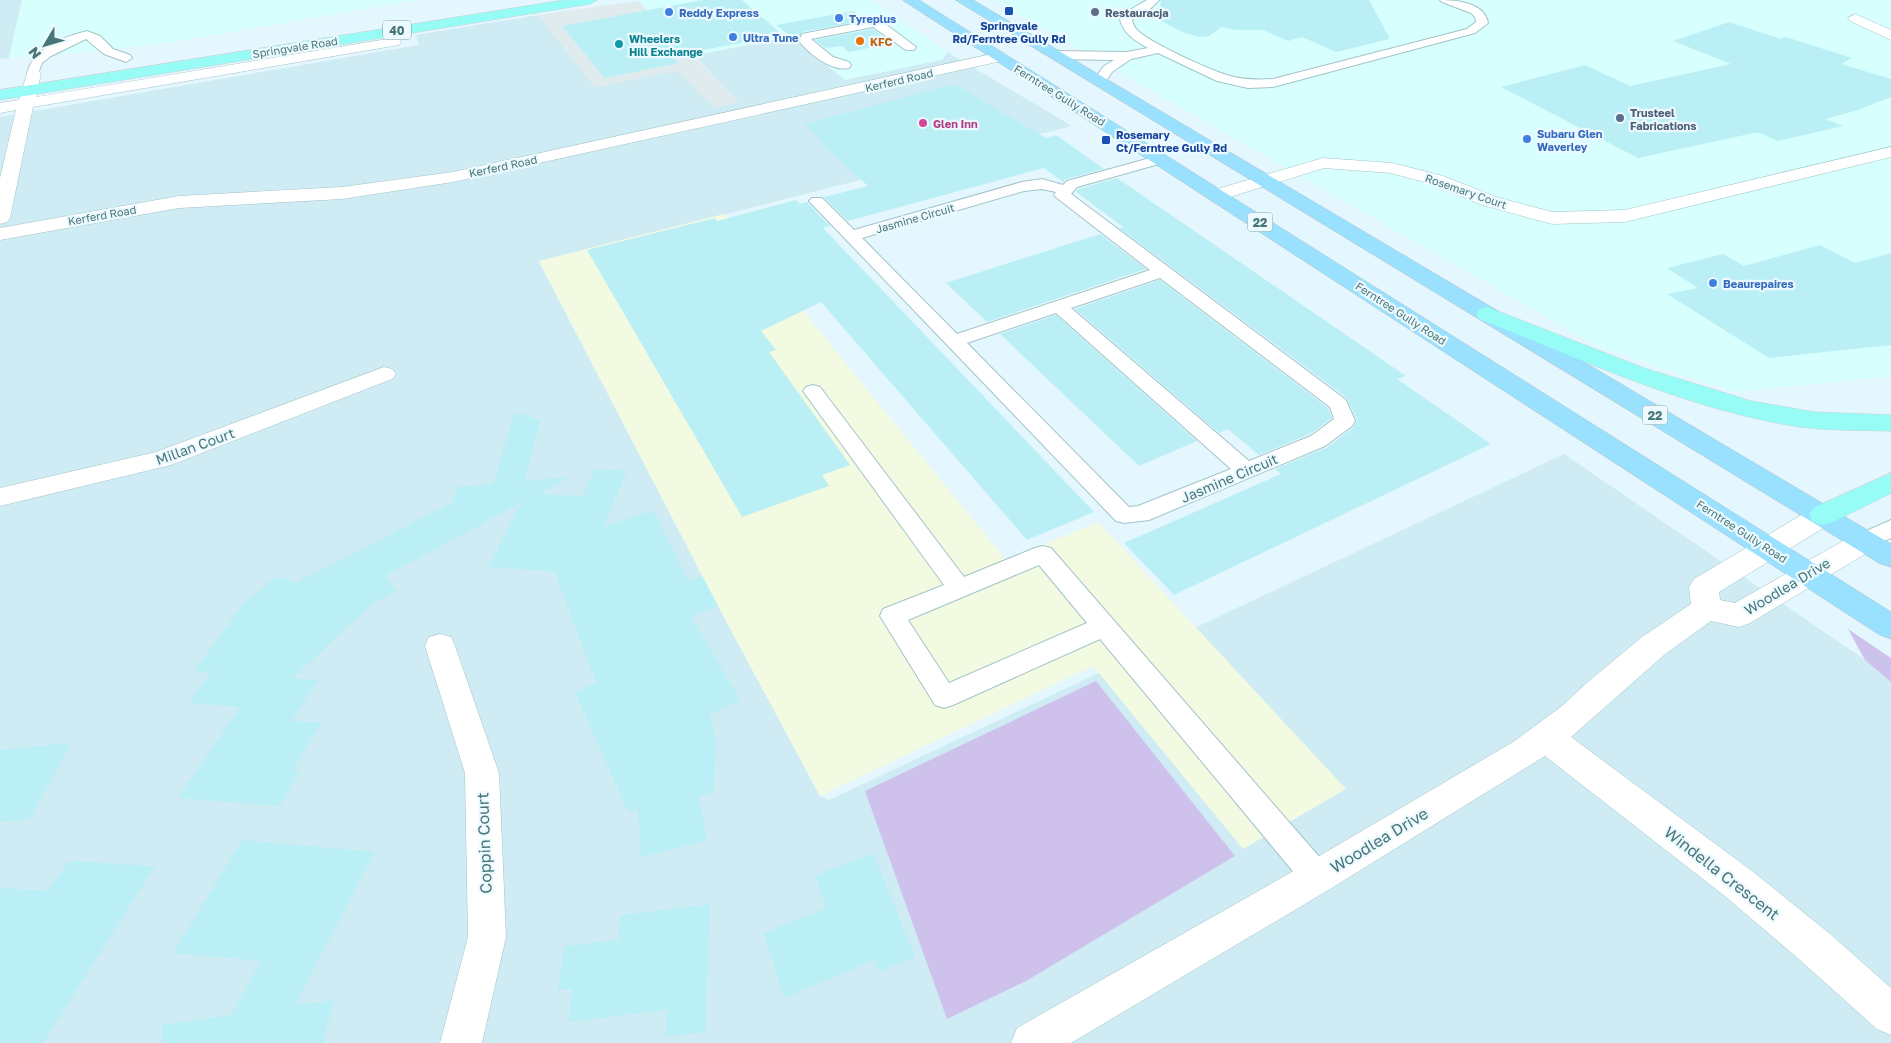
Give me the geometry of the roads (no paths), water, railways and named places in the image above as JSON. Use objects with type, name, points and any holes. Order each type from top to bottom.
[{"type":"highway","name":"Springvale Road","points":[[0,95],[30,89],[391,37],[590,0]]},
{"type":"highway","points":[[98,63],[144,56]]},
{"type":"highway","name":"Springvale Road","points":[[30,89],[52,70]]},
{"type":"highway","name":"Springvale Road","points":[[16,76],[30,89]]},
{"type":"highway","points":[[1487,314],[1669,385],[1728,403],[1791,418],[1891,423]]},
{"type":"highway","points":[[1823,515],[1891,482]]},
{"type":"main road","name":"Ferntree Gully Road","points":[[910,0],[1891,627]]},
{"type":"main road","name":"22","points":[[963,0],[1891,557]]},
{"type":"main road","points":[[954,28],[996,19]]},
{"type":"street","points":[[1856,18],[1891,36]]},
{"type":"street","name":"Kerferd Road","points":[[0,234],[179,202],[342,193],[453,177],[1000,57]]},
{"type":"street","points":[[0,218],[30,89]]},
{"type":"street","name":"Springvale Road","points":[[0,108],[30,89]]},
{"type":"street","name":"Rosemary Court","points":[[1217,195],[1264,179],[1323,163],[1392,168],[1437,180],[1489,201],[1552,218],[1595,218],[1625,216],[1891,152]]},
{"type":"street","name":"Millan Court","points":[[0,497],[162,459],[384,374]]},
{"type":"street","points":[[1706,609],[1704,587],[1823,515]]},
{"type":"street","name":"Woodlea Drive","points":[[1032,1043],[1316,877],[1547,738],[1653,646],[1706,609],[1739,614],[1865,541]]},
{"type":"street","name":"Coppin Court","points":[[440,646],[482,773],[487,937],[461,1043]]},
{"type":"street","name":"Windella Crescent","points":[[1547,738],[1739,884],[1815,947],[1891,1016]]},
{"type":"lane","points":[[1153,0],[1129,15],[1126,23],[1132,33],[1159,49],[1222,78],[1248,84],[1273,83],[1471,31],[1482,23],[1481,16],[1475,11],[1446,0]]},
{"type":"lane","points":[[844,65],[829,60],[805,41],[806,37],[873,23],[880,25],[910,47]]},
{"type":"lane","points":[[30,89],[37,62],[43,56],[87,35],[96,39],[105,49],[126,58]]},
{"type":"lane","points":[[1054,54],[1127,56],[1159,49]]},
{"type":"lane","points":[[1099,81],[1108,68],[1127,56]]},
{"type":"lane","points":[[1066,190],[1072,184],[1161,159]]},
{"type":"lane","name":"Jasmine Circuit","points":[[817,201],[851,236],[1124,515],[1141,514],[1318,440],[1346,421],[1339,404],[1062,195],[1066,190],[1042,184],[1022,187],[851,236]]},
{"type":"lane","points":[[954,341],[1163,271]]},
{"type":"lane","points":[[1059,306],[1246,470]]},
{"type":"lane","points":[[813,391],[960,588]]},
{"type":"lane","points":[[1865,541],[1891,528]]},
{"type":"lane","points":[[1104,626],[944,697],[892,616],[1043,554],[1104,626],[1316,877]]},
{"type":"place","name":"Springvale Rd/Ferntree Gully Rd","points":[[1009,11]]},
{"type":"place","name":"Reddy Express","points":[[669,12]]},
{"type":"place","name":"Restauracja","points":[[1095,12]]},
{"type":"place","name":"Tyreplus","points":[[839,18]]},
{"type":"place","name":"Ultra Tune","points":[[733,37]]},
{"type":"place","name":"KFC","points":[[860,41]]},
{"type":"place","name":"Wheelers Hill Exchange","points":[[619,44]]},
{"type":"place","name":"Trusteel Fabrications","points":[[1620,118]]},
{"type":"place","name":"Glen Inn","points":[[923,123]]},
{"type":"place","name":"Subaru Glen Waverley","points":[[1527,139]]},
{"type":"place","name":"Rosemary Ct/Ferntree Gully Rd","points":[[1106,140]]},
{"type":"place","name":"Beaurepaires","points":[[1713,283]]}]
